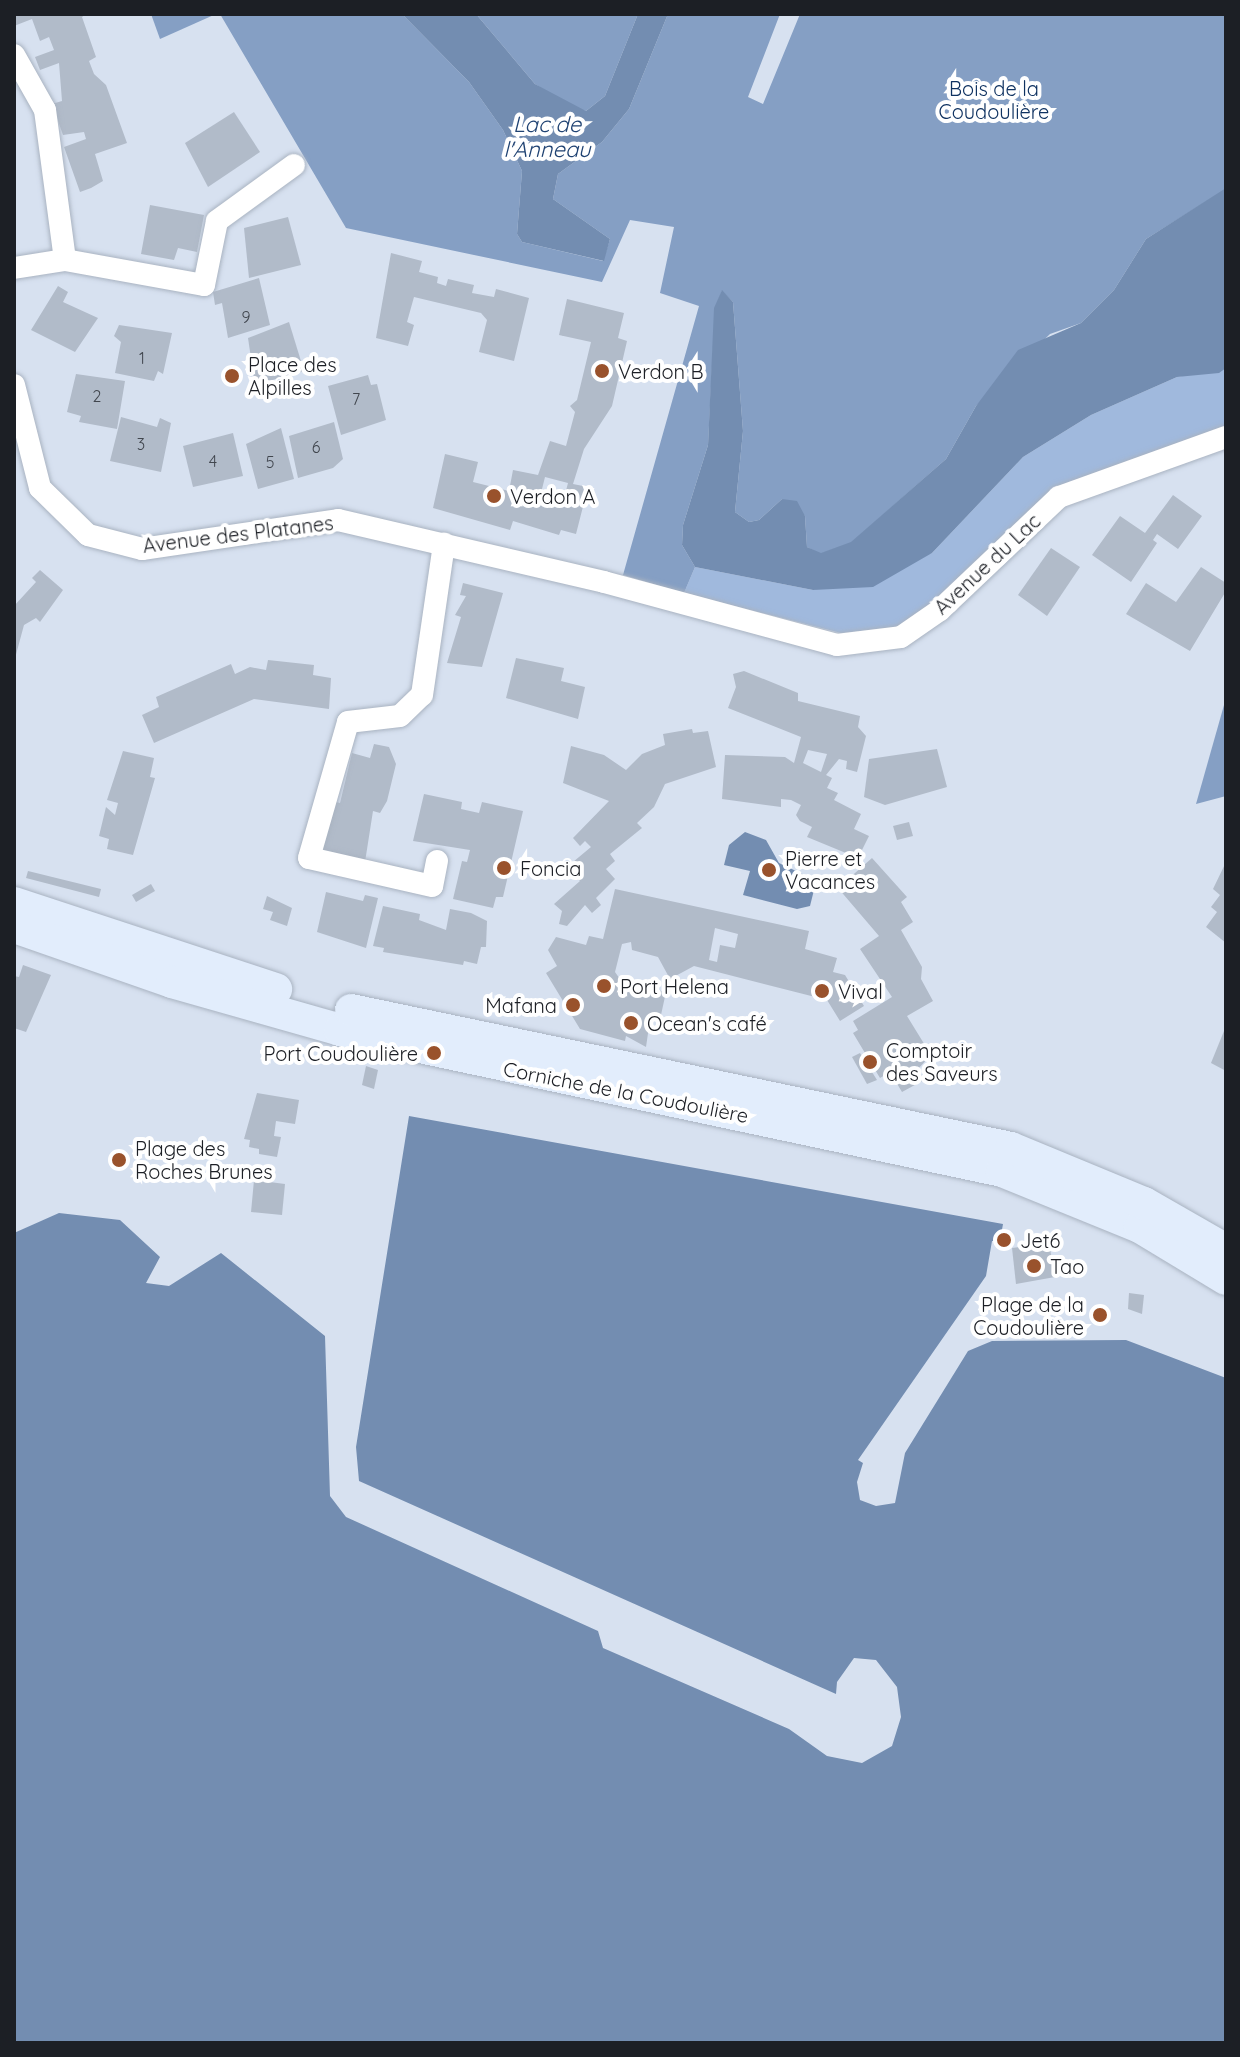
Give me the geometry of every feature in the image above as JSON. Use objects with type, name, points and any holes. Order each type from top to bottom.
[{"type":"main road","name":"Corniche de la Coudoulière","points":[[14,903],[198,966],[366,1014],[1011,1148],[1132,1198],[1226,1250]]},
{"type":"main road","name":"Corniche de la Coudoulière","points":[[14,927],[172,982],[340,1030],[1002,1171],[1140,1227],[1226,1279]]},
{"type":"street","points":[[14,55],[45,110],[65,260]]},
{"type":"street","points":[[14,268],[65,260],[204,285],[217,221],[294,165]]},
{"type":"street","name":"Avenue des Platanes","points":[[15,391],[40,488],[88,535],[142,549],[338,520],[604,582]]},
{"type":"street","name":"Avenue du Lac","points":[[604,582],[837,645],[901,637],[940,610],[1059,497],[1226,437]]},
{"type":"street","points":[[437,861],[432,886],[309,858],[348,722],[400,716],[422,695],[444,544]]},
{"type":"shaded area","points":[[1226,368],[1226,431],[1084,482],[942,600],[898,627],[841,633],[684,593],[695,567],[813,590],[932,553],[1023,457],[1091,415],[1177,377]]},
{"type":"green space","points":[[151,14],[216,14],[160,39]]},
{"type":"green space","name":"Bois de la Coudoulière","points":[[220,14],[402,14],[469,82],[503,130],[522,171],[517,234],[522,242],[603,261],[610,239],[553,199],[558,174],[602,142],[629,109],[668,14],[780,14],[748,97],[763,104],[800,14],[1226,14],[1226,189],[1146,239],[1114,290],[1081,323],[1050,334],[976,406],[946,459],[851,543],[820,554],[807,547],[805,516],[782,499],[759,520],[749,522],[735,512],[743,431],[733,302],[722,291],[715,308],[708,445],[683,525],[682,545],[695,567],[684,593],[623,575],[699,306],[660,293],[674,227],[630,220],[602,282],[346,228]]},
{"type":"green space","points":[[476,14],[638,14],[605,96],[586,111],[570,107],[535,84]]},
{"type":"green space","points":[[1226,698],[1226,796],[1196,804]]},
{"type":"water","name":"Lac de l'Anneau","points":[[402,14],[476,14],[535,84],[586,111],[605,96],[638,14],[668,14],[629,109],[602,142],[558,174],[553,199],[610,239],[604,261],[522,242],[517,234],[522,171],[503,130],[469,82]]},
{"type":"water","points":[[1226,188],[1226,368],[1219,373],[1177,377],[1091,415],[1023,457],[932,553],[873,587],[813,590],[695,567],[682,545],[683,525],[708,445],[714,308],[722,290],[733,302],[743,431],[735,512],[749,522],[759,520],[782,499],[797,501],[805,516],[807,547],[821,553],[851,542],[946,459],[976,406],[1018,350],[1081,323],[1114,290],[1146,239]]},
{"type":"water","name":"Pierre et Vacances","points":[[745,832],[766,840],[779,863],[811,878],[815,886],[810,906],[797,909],[743,895],[750,871],[724,865],[729,845]]},
{"type":"water","points":[[409,1116],[1003,1224],[1000,1241],[992,1241],[986,1276],[858,1460],[863,1463],[857,1482],[860,1500],[876,1506],[895,1503],[905,1453],[968,1351],[992,1341],[1126,1340],[1226,1378],[1226,2043],[14,2043],[14,1233],[59,1213],[120,1220],[160,1257],[146,1283],[169,1286],[221,1253],[325,1336],[330,1496],[346,1517],[598,1631],[603,1648],[789,1729],[827,1756],[862,1763],[892,1746],[901,1717],[897,1687],[876,1660],[854,1658],[837,1682],[836,1694],[359,1481],[356,1447]]},
{"type":"building","points":[[14,14],[86,14],[82,17],[96,57],[89,61],[94,74],[106,85],[127,143],[95,154],[103,181],[91,188],[80,192],[64,147],[86,139],[84,132],[63,135],[52,104],[62,101],[59,63],[40,70],[35,57],[54,50],[49,37],[40,41],[32,19],[14,26]]},
{"type":"building","points":[[234,112],[260,152],[208,187],[185,143]]},
{"type":"building","points":[[150,205],[204,215],[197,252],[178,248],[174,260],[141,254]]},
{"type":"building","points":[[288,217],[301,265],[249,278],[244,228]]},
{"type":"building","points":[[391,253],[422,261],[419,272],[438,277],[437,283],[446,286],[448,279],[474,285],[472,293],[494,297],[496,289],[529,298],[514,361],[479,352],[487,320],[481,313],[414,297],[407,322],[414,325],[408,346],[376,338]]},
{"type":"building","points":[[259,278],[270,325],[228,338],[222,303],[215,305],[213,292]]},
{"type":"building","points":[[58,286],[68,292],[63,302],[98,318],[75,352],[31,330]]},
{"type":"building","points":[[567,299],[624,313],[618,338],[627,341],[612,406],[584,449],[573,484],[588,487],[576,534],[561,530],[559,535],[513,521],[510,530],[433,508],[445,454],[478,462],[473,482],[509,491],[513,470],[538,475],[550,441],[566,446],[575,412],[570,406],[577,400],[591,342],[559,335]],"holes":[[[545,477],[568,483],[564,498],[541,493]]]},
{"type":"building","points":[[289,322],[304,371],[255,385],[248,338]]},
{"type":"building","points":[[119,325],[172,333],[163,374],[158,371],[154,381],[115,373],[121,342],[114,336]]},
{"type":"building","points":[[76,374],[125,381],[117,429],[79,422],[81,416],[67,412]]},
{"type":"building","points":[[368,375],[371,385],[377,384],[386,420],[341,435],[328,386]]},
{"type":"building","points":[[121,417],[157,427],[160,418],[171,423],[161,472],[110,461]]},
{"type":"building","points":[[334,422],[343,459],[333,468],[298,478],[289,436]]},
{"type":"building","points":[[281,428],[294,479],[258,489],[246,444]]},
{"type":"building","points":[[233,433],[243,476],[193,487],[183,446]]},
{"type":"building","points":[[1173,495],[1202,516],[1178,549],[1157,534],[1153,540],[1157,543],[1131,582],[1092,555],[1120,516],[1145,533]]},
{"type":"building","points":[[1051,548],[1080,567],[1047,616],[1018,595]]},
{"type":"building","points":[[1201,567],[1226,583],[1226,591],[1190,651],[1126,614],[1146,583],[1176,602]]},
{"type":"building","points":[[40,570],[63,590],[40,622],[36,618],[24,625],[14,662],[14,606],[36,582],[32,578]]},
{"type":"building","points":[[463,583],[503,593],[482,667],[447,663],[461,617],[455,615],[466,596],[460,595]]},
{"type":"building","points":[[516,658],[564,668],[561,681],[585,687],[578,719],[506,698]]},
{"type":"building","points":[[268,660],[314,665],[313,675],[331,678],[329,709],[254,699],[154,743],[142,715],[159,707],[156,697],[231,664],[235,674],[250,667],[266,670]]},
{"type":"building","points":[[744,671],[798,693],[798,701],[860,716],[858,727],[866,736],[857,772],[846,769],[847,761],[839,759],[826,775],[832,778],[827,788],[838,793],[834,800],[861,814],[854,829],[869,836],[858,858],[807,837],[812,827],[800,821],[796,815],[801,805],[791,800],[781,799],[781,807],[722,799],[725,755],[785,757],[794,763],[801,737],[728,708],[736,687],[733,674]],"holes":[[[808,750],[827,754],[821,772],[803,763]]]},
{"type":"building","points":[[692,729],[693,733],[708,731],[716,767],[665,784],[654,807],[637,823],[642,828],[610,854],[615,861],[606,869],[615,879],[596,898],[601,905],[592,913],[585,905],[567,926],[559,924],[562,911],[554,904],[580,881],[567,867],[591,847],[585,841],[580,846],[573,838],[609,801],[563,783],[571,746],[604,755],[626,770],[642,754],[665,745],[663,734]]},
{"type":"building","points":[[374,744],[389,747],[396,764],[387,801],[380,813],[373,811],[365,862],[320,851],[332,801],[340,803],[352,753],[370,758]]},
{"type":"building","points":[[937,749],[947,787],[885,805],[864,797],[869,759]]},
{"type":"building","points":[[123,751],[154,758],[150,777],[155,778],[133,855],[107,849],[109,839],[99,836],[106,807],[115,815],[118,803],[107,800]]},
{"type":"building","points":[[424,794],[462,802],[461,809],[479,813],[482,802],[523,811],[503,897],[496,897],[493,908],[453,899],[462,861],[467,862],[470,850],[413,841]]},
{"type":"building","points":[[909,822],[913,836],[897,840],[893,826]]},
{"type":"building","points":[[872,858],[907,897],[901,902],[913,922],[901,930],[922,967],[921,979],[933,1001],[907,1016],[931,1055],[918,1069],[924,1080],[902,1092],[890,1072],[880,1078],[853,1033],[858,1030],[853,1021],[892,997],[860,949],[879,936],[838,888]]},
{"type":"building","points":[[1226,862],[1226,943],[1206,927],[1217,912],[1211,907],[1220,895],[1213,889]]},
{"type":"building","points":[[28,871],[101,889],[99,897],[26,878]]},
{"type":"building","points":[[151,884],[155,891],[136,902],[132,895]]},
{"type":"building","points":[[615,889],[809,931],[805,949],[837,958],[833,972],[845,975],[864,1006],[840,1021],[827,1000],[694,966],[670,979],[658,957],[632,950],[631,942],[622,944],[615,972],[622,982],[666,992],[661,1015],[651,1013],[646,1047],[626,1036],[625,1041],[580,1029],[546,973],[557,966],[548,950],[556,937],[586,945],[589,936],[603,939]],"holes":[[[715,928],[738,934],[735,948],[720,945],[717,962],[709,960]]]},
{"type":"building","points":[[326,892],[363,901],[365,895],[378,898],[366,948],[317,932]]},
{"type":"building","points":[[267,896],[292,908],[287,926],[270,920],[273,912],[263,909]]},
{"type":"building","points":[[383,906],[420,914],[419,920],[446,930],[450,909],[471,913],[487,921],[486,947],[481,947],[477,964],[464,961],[463,965],[383,952],[384,948],[373,946]]},
{"type":"building","points":[[23,965],[51,975],[26,1032],[14,1028],[14,976],[19,977]]},
{"type":"building","points":[[1226,1026],[1226,1071],[1211,1063]]},
{"type":"building","points":[[860,1053],[877,1080],[867,1084],[852,1057]]},
{"type":"building","points":[[366,1066],[378,1070],[374,1089],[362,1085]]},
{"type":"building","points":[[257,1093],[299,1100],[295,1124],[276,1121],[274,1136],[281,1137],[277,1157],[259,1154],[259,1149],[249,1147],[250,1140],[244,1139]]},
{"type":"building","points":[[254,1180],[285,1184],[282,1215],[251,1212]]},
{"type":"building","points":[[1049,1243],[1055,1277],[1016,1284],[1012,1248]]},
{"type":"building","points":[[1129,1293],[1144,1295],[1142,1314],[1128,1309]]},
{"type":"place","name":"Verdon B","points":[[602,371]]},
{"type":"place","name":"Place des Alpilles","points":[[232,376]]},
{"type":"place","name":"Verdon A","points":[[494,496]]},
{"type":"place","name":"Foncia","points":[[504,868]]},
{"type":"place","name":"Pierre et Vacances","points":[[769,870]]},
{"type":"place","name":"Port Helena","points":[[604,986]]},
{"type":"place","name":"Vival","points":[[822,991]]},
{"type":"place","name":"Mafana","points":[[573,1005]]},
{"type":"place","name":"Ocean's café","points":[[631,1023]]},
{"type":"place","name":"Port Coudoulière","points":[[434,1053]]},
{"type":"place","name":"Comptoir des Saveurs","points":[[870,1062]]},
{"type":"place","name":"Plage des Roches Brunes","points":[[119,1160]]},
{"type":"place","name":"Jet6","points":[[1004,1240]]},
{"type":"place","name":"Tao","points":[[1034,1266]]},
{"type":"place","name":"Plage de la Coudoulière","points":[[1100,1315]]}]
